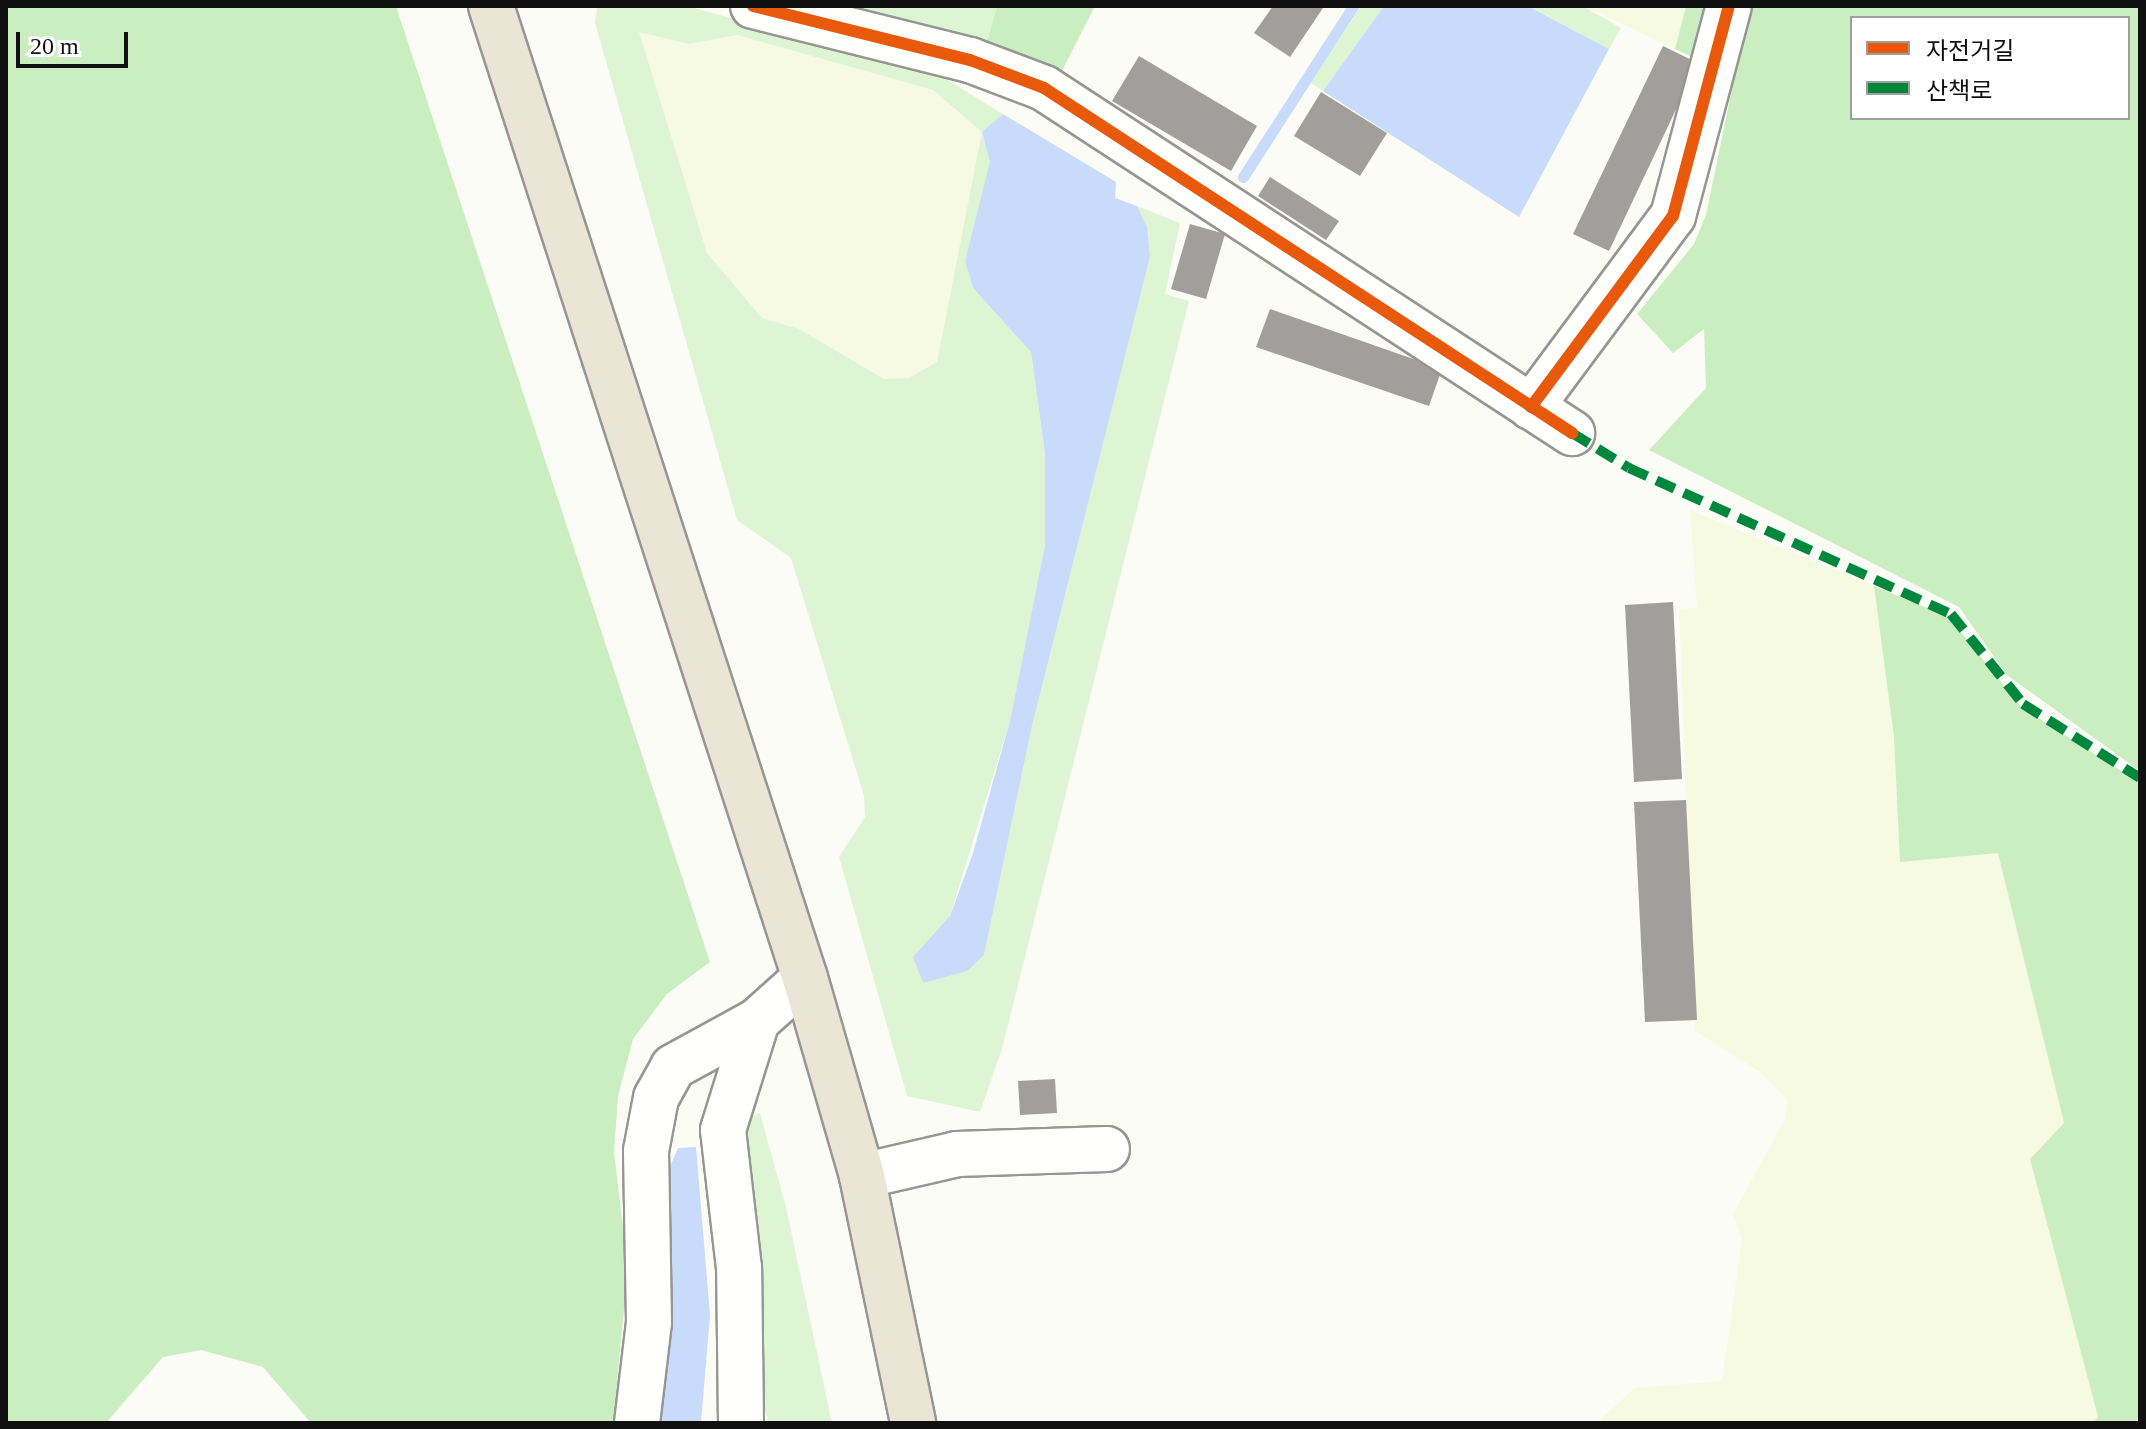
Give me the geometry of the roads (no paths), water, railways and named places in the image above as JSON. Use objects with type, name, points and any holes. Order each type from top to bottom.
[{"type":"highway","points":[[491,6],[805,978],[862,1176],[913,1423]]},
{"type":"street","points":[[753,6],[970,60],[1044,88],[1572,433]]},
{"type":"street","points":[[1531,407],[1673,216],[1729,6]]},
{"type":"street","points":[[637,1423],[649,1322],[646,1151],[656,1098],[673,1067],[757,1021],[805,978]]},
{"type":"street","points":[[741,1423],[739,1268],[723,1130],[757,1021]]},
{"type":"street","points":[[862,1176],[957,1154],[1107,1149]]},
{"type":"water","points":[[1384,6],[1528,6],[1609,49],[1519,217],[1323,91]]},
{"type":"water","points":[[1003,114],[1116,182],[1115,198],[1137,206],[1147,227],[1150,257],[1032,726],[984,955],[967,971],[923,983],[913,957],[950,916],[973,853],[1010,721],[1045,545],[1045,454],[1031,352],[973,288],[965,261],[990,162],[982,132]]},
{"type":"water","points":[[696,1147],[710,1315],[701,1423],[660,1423],[669,1169],[678,1148]]},
{"type":"waterway","points":[[1243,177],[1353,6]]}]
